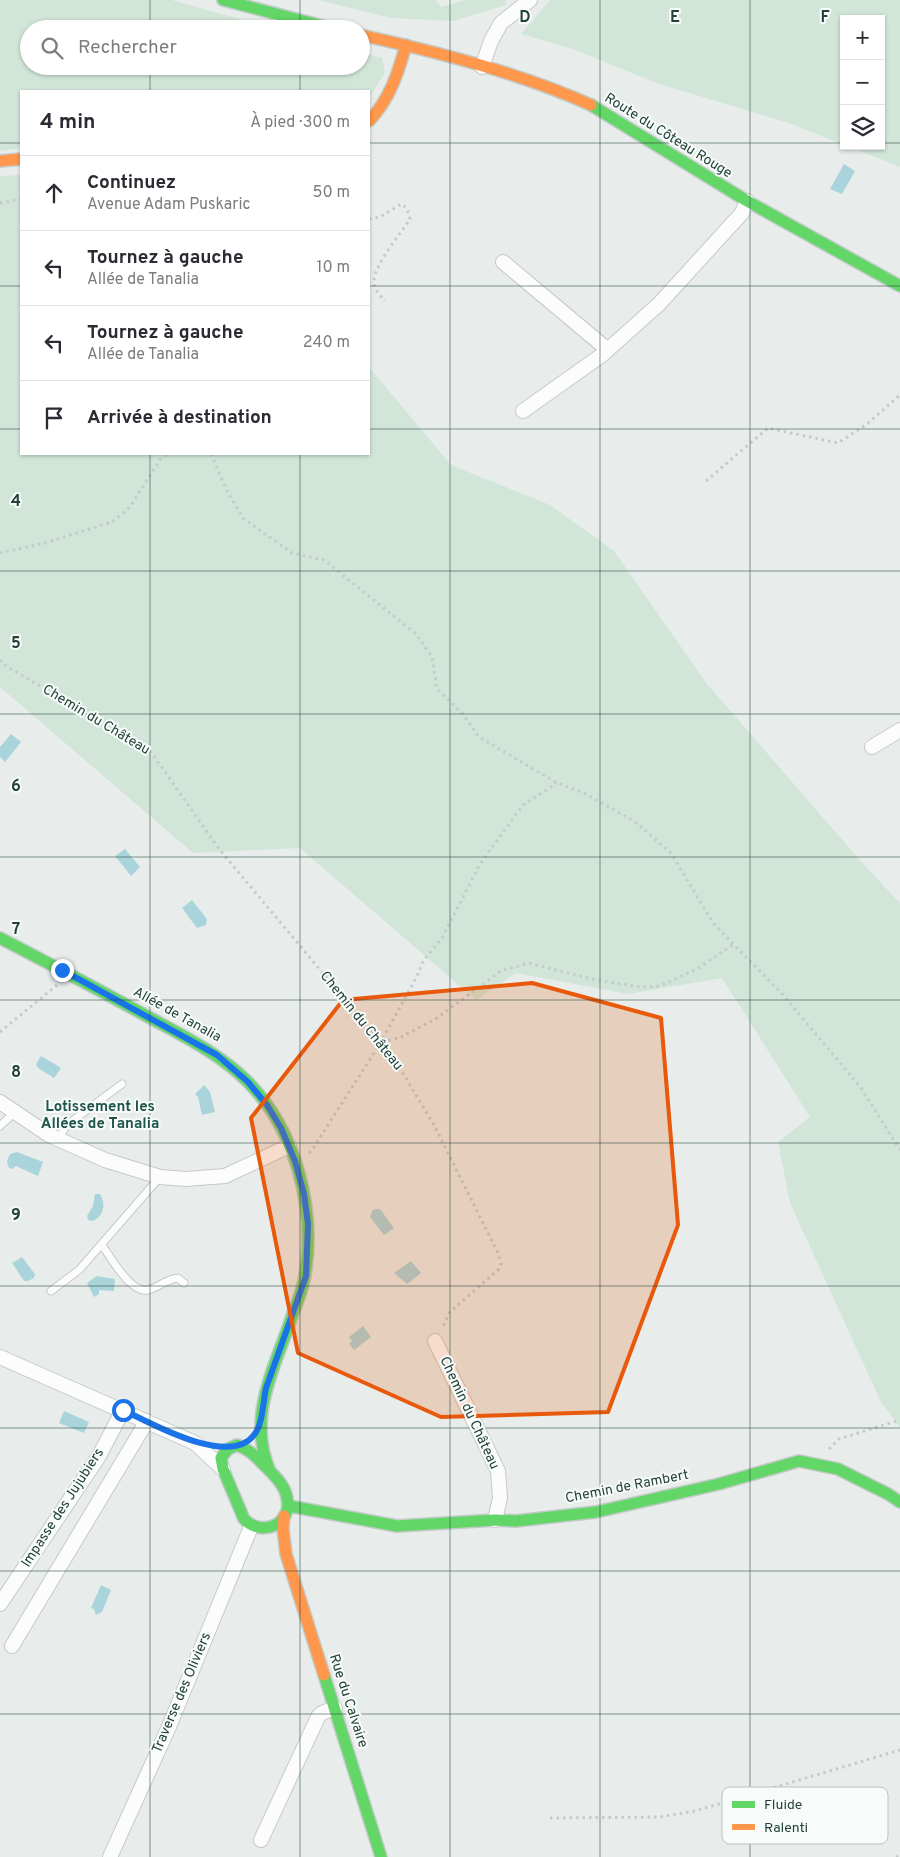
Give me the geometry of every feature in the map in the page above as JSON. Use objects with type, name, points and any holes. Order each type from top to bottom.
[{"type":"street","points":[[223,0],[300,20]]},
{"type":"street","points":[[482,67],[490,41],[501,23],[530,0]]},
{"type":"street","name":"Route du Côteau Rouge","points":[[370,37],[406,45],[552,88],[590,105],[747,202],[900,286]]},
{"type":"street","points":[[370,120],[382,107],[391,92],[406,45]]},
{"type":"street","points":[[0,161],[20,159]]},
{"type":"street","points":[[523,411],[608,350],[659,304],[742,213],[747,202]]},
{"type":"street","points":[[503,262],[608,350]]},
{"type":"street","points":[[872,747],[900,730]]},
{"type":"street","name":"Allée de Tanalia","points":[[0,938],[93,986],[217,1055],[248,1082],[262,1098],[281,1128],[295,1161],[304,1194],[308,1224],[306,1276],[262,1404],[260,1426],[262,1450],[270,1471]]},
{"type":"street","points":[[0,1102],[58,1138],[105,1160],[160,1177],[186,1179],[226,1176],[289,1146]]},
{"type":"street","name":"Chemin du Château","points":[[435,1341],[498,1471],[500,1498],[495,1520]]},
{"type":"street","points":[[0,1357],[195,1443],[223,1469]]},
{"type":"street","name":"Impasse des Jujubiers","points":[[0,1604],[99,1456],[123,1410]]},
{"type":"street","points":[[12,1646],[147,1421]]},
{"type":"street","points":[[223,1469],[221,1458],[223,1454],[234,1446],[251,1439],[260,1426]]},
{"type":"street","points":[[195,1443],[248,1449],[282,1486],[288,1499],[286,1511],[274,1526],[255,1528]]},
{"type":"street","name":"Chemin de Rambert","points":[[286,1511],[397,1526],[516,1520],[596,1512],[718,1484],[799,1461],[838,1469],[900,1502]]},
{"type":"street","name":"Rue du Calvaire","points":[[223,1469],[244,1519],[255,1528],[270,1536],[286,1554]]},
{"type":"street","name":"Rue du Calvaire","points":[[286,1511],[283,1529],[286,1554],[382,1857]]},
{"type":"street","name":"Traverse des Oliviers","points":[[110,1857],[255,1528]]},
{"type":"street","points":[[260,1840],[318,1717],[322,1713],[335,1708]]},
{"type":"lane","points":[[58,1138],[68,1124],[122,1084]]},
{"type":"lane","points":[[0,1126],[15,1112]]},
{"type":"lane","points":[[51,1291],[79,1270],[160,1177]]},
{"type":"lane","points":[[102,1245],[132,1285],[140,1290],[148,1290],[178,1278],[184,1283]]},
{"type":"path","points":[[0,203],[20,199]]},
{"type":"path","points":[[370,219],[380,217],[401,204],[407,208],[410,219],[380,264],[373,280],[376,291],[385,301]]},
{"type":"path","points":[[706,481],[768,428],[838,443],[867,424],[900,395]]},
{"type":"path","points":[[0,552],[41,544],[112,522],[130,508],[160,458],[165,455]]},
{"type":"path","points":[[210,455],[227,491],[244,519],[292,553],[324,560],[416,634],[432,657],[437,688],[463,714],[479,737],[557,783],[582,792],[634,821],[671,853],[713,923],[784,996],[861,1088],[900,1150]]},
{"type":"path","name":"Chemin du Château","points":[[0,660],[3,664],[152,752],[219,849],[393,1057],[434,1125],[498,1253],[501,1264],[499,1269],[450,1312],[435,1341]]},
{"type":"path","points":[[295,1161],[312,1150],[381,1042],[417,976],[423,961],[442,938],[480,864],[523,805],[557,783]]},
{"type":"path","points":[[381,1042],[400,1037],[436,1018],[500,970],[529,963],[596,980],[641,987],[660,986],[697,969],[734,944]]},
{"type":"path","points":[[0,1032],[60,981]]},
{"type":"path","points":[[819,1465],[831,1445],[839,1439],[900,1420]]},
{"type":"path","points":[[776,1787],[900,1750]]},
{"type":"path","points":[[550,1818],[660,1817],[695,1811],[722,1803]]},
{"type":"path","points":[[896,1857],[900,1856]]},
{"type":"highlighted area","points":[[532,983],[661,1018],[678,1225],[608,1412],[441,1417],[298,1353],[251,1118],[343,1000]]},
{"type":"green space","points":[[0,0],[172,0],[243,20],[20,20],[20,75],[370,75],[370,55],[382,58],[385,73],[370,96],[370,90],[20,90],[20,148],[0,151]]},
{"type":"green space","points":[[318,0],[436,0],[441,7],[465,0],[506,0],[506,5],[453,21],[391,18]]},
{"type":"green space","points":[[550,0],[900,0],[900,167],[858,150],[885,150],[885,15],[840,15],[840,143],[789,123],[656,83],[573,49],[521,34]]},
{"type":"green space","points":[[20,175],[20,455],[370,455],[370,368],[451,465],[550,505],[614,551],[707,684],[866,867],[900,903],[900,1427],[881,1402],[790,1203],[778,1142],[810,1117],[722,978],[628,994],[516,973],[476,1000],[300,848],[193,853],[0,687],[0,176]]},
{"type":"water","points":[[844,164],[855,171],[842,194],[830,189]]},
{"type":"water","points":[[11,734],[21,742],[5,762],[0,757],[0,747]]},
{"type":"water","points":[[125,849],[140,867],[131,876],[115,856]]},
{"type":"water","points":[[192,900],[207,919],[206,925],[197,928],[182,908]]},
{"type":"water","points":[[41,1056],[61,1068],[54,1078],[38,1068],[36,1064]]},
{"type":"water","points":[[204,1085],[210,1092],[215,1112],[202,1115],[198,1097],[195,1094]]},
{"type":"water","points":[[17,1152],[43,1162],[38,1176],[16,1166],[12,1169],[9,1168],[7,1161],[10,1154]]},
{"type":"water","points":[[95,1194],[100,1194],[103,1209],[100,1216],[93,1221],[88,1220],[87,1216],[93,1206]]},
{"type":"water","points":[[375,1209],[380,1209],[394,1228],[384,1235],[370,1217]]},
{"type":"water","points":[[22,1257],[35,1274],[34,1278],[28,1281],[24,1281],[12,1263]]},
{"type":"water","points":[[411,1261],[421,1273],[407,1284],[394,1273]]},
{"type":"water","points":[[97,1276],[115,1279],[114,1291],[99,1290],[99,1294],[94,1297],[87,1283]]},
{"type":"water","points":[[363,1326],[371,1337],[354,1350],[349,1344],[352,1341],[349,1337]]},
{"type":"water","points":[[64,1411],[89,1422],[84,1433],[59,1423]]},
{"type":"water","points":[[101,1585],[111,1590],[102,1612],[96,1615],[94,1609],[91,1608]]},
{"type":"traffic: fast","points":[[223,0],[300,20]]},
{"type":"traffic: fast","points":[[591,105],[747,201],[900,286]]},
{"type":"traffic: fast","points":[[0,938],[179,1033],[215,1055],[248,1082],[279,1123],[299,1172],[304,1197],[308,1249],[303,1287],[265,1395],[261,1433],[270,1471]]},
{"type":"traffic: fast","points":[[237,1445],[255,1456],[282,1485],[286,1493],[288,1507],[285,1515],[281,1521],[267,1528],[251,1525],[244,1519],[223,1469],[221,1458],[228,1449],[237,1445]]},
{"type":"traffic: fast","points":[[289,1506],[397,1526],[495,1520],[516,1521],[596,1512],[719,1484],[799,1461],[838,1469],[900,1502]]},
{"type":"traffic: fast","points":[[324,1675],[381,1857]]},
{"type":"traffic: slow","points":[[370,37],[478,64],[536,83],[591,105]]},
{"type":"traffic: slow","points":[[370,120],[388,95],[406,45]]},
{"type":"traffic: slow","points":[[0,161],[20,159]]},
{"type":"traffic: slow","points":[[284,1516],[283,1529],[286,1554],[324,1675]]},
{"type":"district","name":"Lotissement les Allées de Tanalia","points":[[100,1116]]},
{"type":"route","points":[[62,970],[217,1055],[233,1068],[248,1082],[267,1105],[281,1128],[295,1161],[304,1194],[308,1224],[306,1276],[266,1388],[260,1426],[251,1439],[232,1447],[195,1443],[123,1410]]}]
